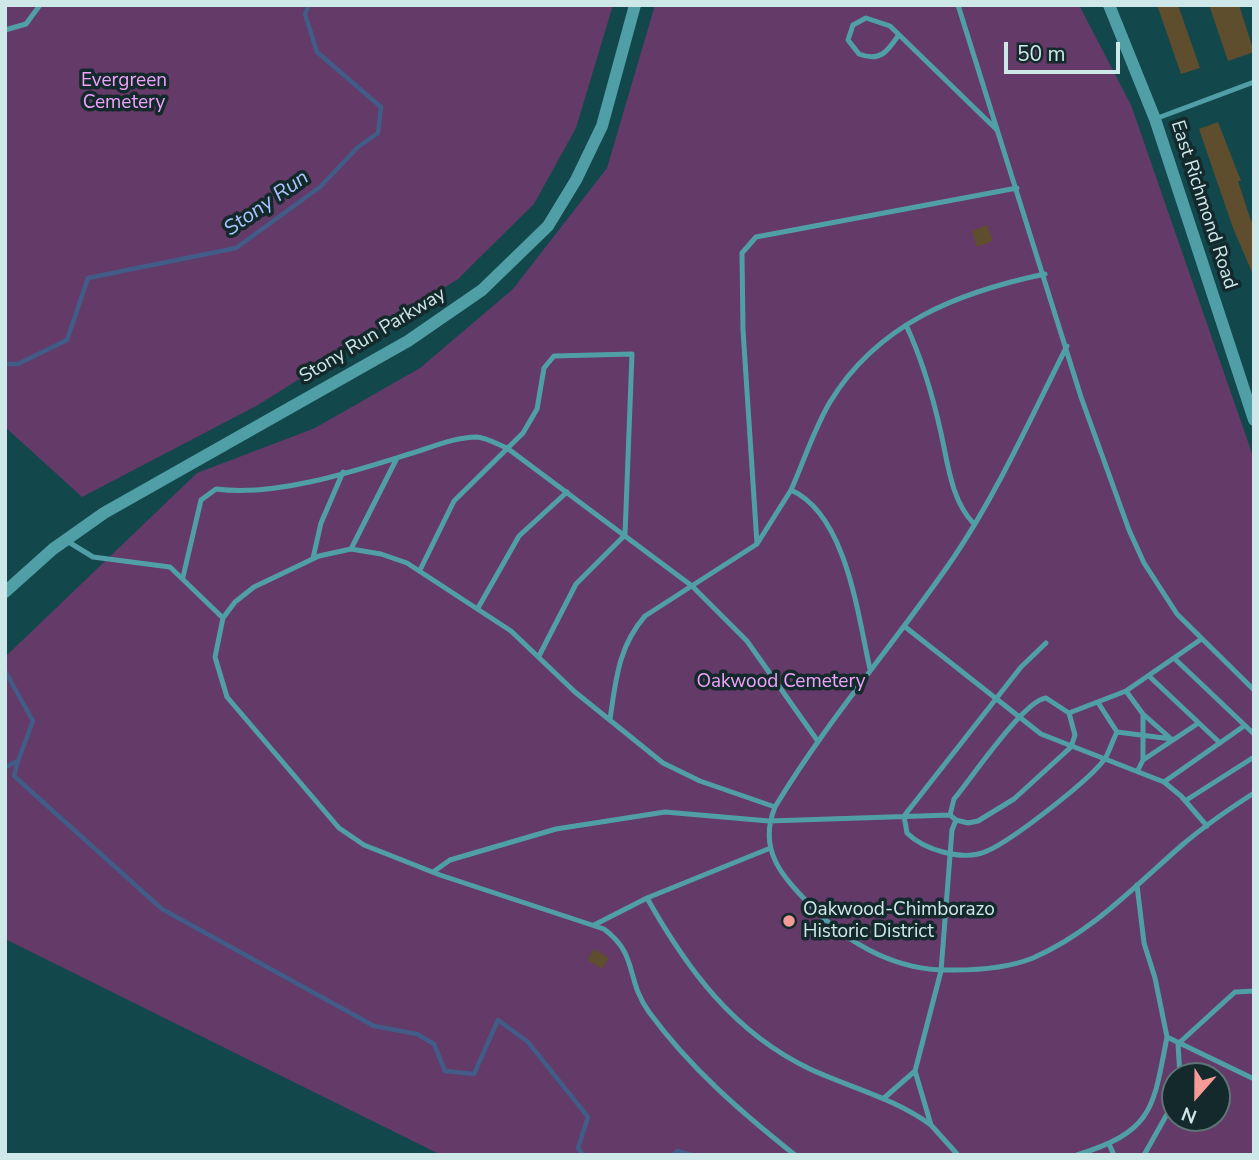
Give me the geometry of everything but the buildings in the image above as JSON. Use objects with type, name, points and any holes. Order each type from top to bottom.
[{"type":"street","name":"Stony Run Parkway","points":[[5,592],[66,540],[104,513],[408,341],[482,290],[548,226],[576,180],[601,126],[635,5]]},
{"type":"street","name":"East Richmond Road","points":[[1109,5],[1155,119],[1250,399],[1254,420]]},
{"type":"lane","points":[[5,30],[26,24],[40,5]]},
{"type":"lane","points":[[958,5],[1045,274],[1081,397],[1139,552],[1159,589],[1200,640],[1254,690]]},
{"type":"lane","points":[[898,36],[886,53],[877,58],[859,54],[848,40],[853,25],[866,18],[890,26],[898,36],[922,54],[999,132]]},
{"type":"lane","points":[[1155,119],[1254,82]]},
{"type":"lane","points":[[757,544],[743,330],[742,253],[756,237],[1017,188]]},
{"type":"lane","points":[[610,719],[620,655],[632,632],[645,616],[757,544],[770,528],[791,490],[820,421],[839,388],[872,351],[906,325],[951,299],[1045,274]]},
{"type":"lane","points":[[906,325],[930,391],[948,472],[967,516],[974,524]]},
{"type":"lane","points":[[1067,346],[1027,429],[974,524],[904,626],[817,740],[775,807],[769,821],[768,849],[808,903],[843,935],[863,947],[900,964],[942,971],[1001,968],[1032,958],[1096,921],[1207,826],[1254,793]]},
{"type":"lane","points":[[420,570],[454,501],[523,433],[537,409],[544,368],[554,356],[632,354],[625,535],[576,584],[539,656]]},
{"type":"lane","points":[[183,577],[201,500],[216,489],[268,489],[344,472],[459,439],[477,437],[507,448],[692,586],[747,642],[817,740]]},
{"type":"lane","points":[[351,549],[397,458]]},
{"type":"lane","points":[[313,558],[321,523],[344,472]]},
{"type":"lane","points":[[791,490],[817,511],[842,557],[859,613],[870,670]]},
{"type":"lane","points":[[478,608],[519,537],[567,492]]},
{"type":"lane","points":[[66,540],[93,557],[170,567],[223,618]]},
{"type":"lane","points":[[775,807],[700,781],[663,763],[575,692],[539,656],[478,608],[420,570],[382,554],[351,549],[313,558],[254,587],[235,601],[223,618],[215,657],[227,697],[339,828],[365,845],[433,872],[594,925],[620,941],[630,960],[635,991],[682,1056],[756,1124],[795,1155]]},
{"type":"lane","points":[[904,626],[1041,734],[1164,782],[1207,826]]},
{"type":"lane","points":[[1069,713],[1099,704],[1126,691],[1200,640]]},
{"type":"lane","points":[[1046,643],[1021,667],[904,816],[907,832],[915,841],[931,850],[985,853],[1044,813],[1105,758],[1117,732]]},
{"type":"lane","points":[[1175,659],[1254,734]]},
{"type":"lane","points":[[1149,676],[1220,743]]},
{"type":"lane","points":[[1126,691],[1143,714],[1172,739]]},
{"type":"lane","points":[[433,872],[450,860],[556,829],[665,811],[769,821],[837,821],[950,815],[956,820],[968,823],[994,813],[1071,747],[1075,735],[1069,713],[1042,698],[1020,718],[954,800],[950,815]]},
{"type":"lane","points":[[1099,704],[1117,732]]},
{"type":"lane","points":[[1138,770],[1143,760],[1143,714]]},
{"type":"lane","points":[[1143,760],[1197,723]]},
{"type":"lane","points":[[1164,782],[1244,726]]},
{"type":"lane","points":[[1117,732],[1172,739]]},
{"type":"lane","points":[[1185,801],[1254,757]]},
{"type":"lane","points":[[931,1125],[915,1071],[942,971],[950,853],[956,820]]},
{"type":"lane","points":[[594,925],[647,898],[768,849]]},
{"type":"lane","points":[[1077,1155],[1122,1139],[1145,1118],[1156,1093],[1167,1037],[1155,978],[1144,943],[1137,885]]},
{"type":"lane","points":[[647,898],[694,974],[712,996],[758,1037],[808,1069],[884,1098],[931,1125],[958,1155]]},
{"type":"lane","points":[[1178,1044],[1235,992],[1254,991]]},
{"type":"lane","points":[[1167,1037],[1254,1079]]},
{"type":"lane","points":[[1178,1044],[1180,1062]]},
{"type":"lane","points":[[884,1098],[915,1071]]},
{"type":"lane","points":[[1144,1155],[1161,1125]]},
{"type":"lane","points":[[1109,1144],[1114,1155]]},
{"type":"green space","name":"Evergreen Cemetery","points":[[5,5],[613,5],[576,128],[534,204],[458,279],[258,405],[82,497],[5,427]]},
{"type":"green space","name":"Oakwood Cemetery","points":[[655,5],[1079,5],[1131,105],[1254,459],[1254,1155],[441,1155],[5,939],[5,657],[197,473],[315,428],[420,368],[513,289],[607,168]]},
{"type":"waterway","name":"Stony Run","points":[[5,364],[18,364],[67,340],[88,278],[236,248],[320,187],[358,147],[378,133],[381,107],[317,52],[305,14],[309,5]]},
{"type":"waterway","points":[[5,671],[33,721],[18,761],[5,767]]},
{"type":"waterway","points":[[18,761],[14,776],[162,909],[374,1026],[417,1034],[434,1044],[445,1071],[474,1074],[498,1020],[528,1042],[588,1117],[578,1148],[583,1155]]},
{"type":"waterway","points":[[673,1155],[677,1151],[692,1155]]},
{"type":"place","name":"Oakwood-Chimborazo Historic District","points":[[789,921]]}]
